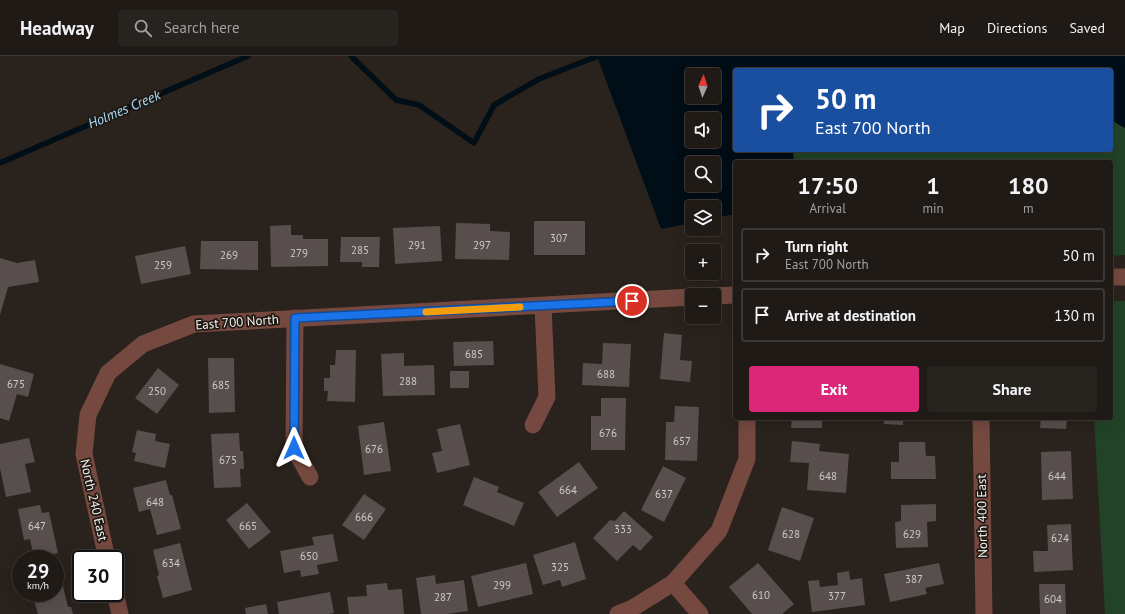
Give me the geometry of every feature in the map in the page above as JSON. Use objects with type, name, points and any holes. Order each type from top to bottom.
[{"type":"street","points":[[1113,277],[1125,276]]},
{"type":"street","points":[[721,296],[733,295]]},
{"type":"street","name":"East 700 North","points":[[108,373],[143,344],[194,324],[685,298]]},
{"type":"street","points":[[533,425],[547,397],[542,306]]},
{"type":"street","points":[[295,318],[294,448],[310,477]]},
{"type":"street","name":"North 240 East","points":[[105,550],[84,454],[88,415],[108,373]]},
{"type":"street","points":[[618,614],[631,609],[673,583],[719,531],[747,460],[747,420]]},
{"type":"street","name":"North 400 East","points":[[981,420],[984,614]]},
{"type":"street","points":[[673,583],[700,614]]},
{"type":"street","points":[[117,602],[120,614]]},
{"type":"green space","points":[[1113,121],[1125,128],[1125,255],[1113,256],[1113,160],[794,160],[793,152],[1113,152]]},
{"type":"green space","points":[[1113,301],[1125,301],[1125,614],[1105,614],[1094,420],[1113,420]]},
{"type":"shaded area","points":[[597,56],[1125,56],[1125,128],[1113,121],[1113,68],[733,68],[733,152],[793,152],[794,160],[733,160],[733,214],[721,217],[721,200],[685,200],[685,224],[661,229]]},
{"type":"building","points":[[534,221],[585,221],[585,255],[534,255]]},
{"type":"building","points":[[456,223],[490,224],[490,231],[510,232],[509,260],[455,259]]},
{"type":"building","points":[[291,225],[291,235],[303,235],[303,239],[328,239],[328,266],[271,267],[270,226]]},
{"type":"building","points":[[440,226],[442,261],[395,264],[393,228]]},
{"type":"building","points":[[341,237],[380,237],[379,267],[362,267],[362,262],[340,262]]},
{"type":"building","points":[[201,241],[258,241],[258,270],[200,269]]},
{"type":"building","points":[[185,246],[191,274],[141,284],[135,256]]},
{"type":"building","points":[[0,258],[17,263],[35,260],[39,282],[8,287],[0,315]]},
{"type":"building","points":[[664,333],[682,335],[680,360],[692,361],[690,382],[660,379]]},
{"type":"building","points":[[493,341],[494,365],[454,366],[453,342]]},
{"type":"building","points":[[603,343],[631,344],[629,387],[582,385],[583,363],[602,364]]},
{"type":"building","points":[[336,350],[356,350],[355,402],[327,401],[328,391],[324,391],[324,378],[330,378],[330,365],[335,365]]},
{"type":"building","points":[[404,353],[404,366],[434,365],[435,395],[383,396],[381,354]]},
{"type":"building","points":[[208,358],[234,358],[235,412],[209,413]]},
{"type":"building","points":[[0,364],[34,374],[28,397],[17,394],[9,421],[0,418]]},
{"type":"building","points":[[158,368],[179,385],[157,414],[135,398]]},
{"type":"building","points":[[450,371],[469,371],[469,388],[450,388]]},
{"type":"building","points":[[601,398],[626,398],[625,450],[591,450],[591,416],[601,416]]},
{"type":"building","points":[[675,406],[699,407],[697,461],[665,460],[666,422],[674,422]]},
{"type":"building","points":[[792,420],[822,420],[822,428],[791,428]]},
{"type":"building","points":[[884,420],[903,420],[903,425],[884,424]]},
{"type":"building","points":[[1041,420],[1067,420],[1066,429],[1040,428]]},
{"type":"building","points":[[384,422],[391,471],[364,475],[358,426]]},
{"type":"building","points":[[460,424],[470,465],[437,473],[432,453],[442,451],[437,429]]},
{"type":"building","points":[[137,430],[156,434],[155,441],[170,444],[165,468],[134,461],[136,453],[132,452]]},
{"type":"building","points":[[239,433],[240,451],[243,451],[244,469],[240,469],[241,487],[214,488],[211,434]]},
{"type":"building","points":[[29,438],[35,462],[25,464],[31,492],[6,497],[0,468],[0,444]]},
{"type":"building","points":[[792,441],[820,444],[819,451],[849,454],[846,493],[807,490],[809,463],[790,462]]},
{"type":"building","points":[[899,442],[925,442],[926,456],[935,456],[936,479],[891,479],[891,462],[899,462]]},
{"type":"building","points":[[1071,451],[1073,499],[1042,500],[1041,452]]},
{"type":"building","points":[[579,462],[598,488],[557,517],[538,492]]},
{"type":"building","points":[[663,466],[686,478],[664,522],[641,510]]},
{"type":"building","points":[[474,477],[499,487],[497,492],[524,503],[514,526],[463,505]]},
{"type":"building","points":[[166,480],[170,495],[172,495],[181,529],[157,535],[150,509],[139,512],[133,488]]},
{"type":"building","points":[[364,494],[386,509],[364,540],[342,525]]},
{"type":"building","points":[[247,503],[271,532],[249,549],[226,520]]},
{"type":"building","points":[[936,504],[936,521],[927,522],[928,547],[896,548],[895,522],[901,521],[901,505]]},
{"type":"building","points":[[40,505],[42,513],[49,512],[57,550],[32,550],[30,539],[24,540],[18,509]]},
{"type":"building","points":[[782,507],[814,518],[800,561],[768,550]]},
{"type":"building","points":[[624,511],[653,537],[640,551],[633,545],[617,561],[593,538],[610,520],[615,521]]},
{"type":"building","points":[[1071,524],[1073,570],[1034,572],[1033,551],[1048,551],[1047,525]]},
{"type":"building","points":[[333,534],[338,561],[317,565],[319,574],[301,577],[300,570],[284,573],[280,551],[314,545],[312,537]]},
{"type":"building","points":[[575,542],[586,579],[562,587],[560,580],[543,585],[533,555]]},
{"type":"building","points":[[180,543],[192,590],[163,598],[157,576],[159,575],[153,550]]},
{"type":"building","points":[[526,563],[533,594],[478,607],[471,576]]},
{"type":"building","points":[[758,563],[794,604],[782,614],[752,614],[729,587]]},
{"type":"building","points":[[939,563],[944,584],[925,588],[927,594],[890,602],[884,574]]},
{"type":"building","points":[[849,571],[850,580],[862,578],[865,605],[812,612],[808,581],[819,580],[820,587],[838,585],[837,573]]},
{"type":"building","points":[[435,575],[436,584],[464,580],[468,611],[447,614],[421,614],[416,578]]},
{"type":"building","points":[[387,583],[388,590],[402,589],[404,614],[349,614],[347,597],[367,596],[366,585]]},
{"type":"building","points":[[1039,584],[1065,584],[1066,614],[1040,614]]},
{"type":"building","points":[[64,590],[68,607],[71,607],[73,614],[38,614],[35,602],[64,602]]},
{"type":"building","points":[[330,592],[334,613],[279,614],[277,602]]},
{"type":"building","points":[[266,604],[268,614],[246,614],[245,608]]},
{"type":"waterway","name":"Holmes Creek","points":[[0,163],[248,56]]},
{"type":"waterway","name":"Holmes Creek","points":[[351,56],[396,100],[419,105],[474,143],[494,105],[539,79],[598,56]]},
{"type":"slow traffic","points":[[426,312],[520,307]]},
{"type":"route","points":[[294,448],[295,318],[632,301]]}]
